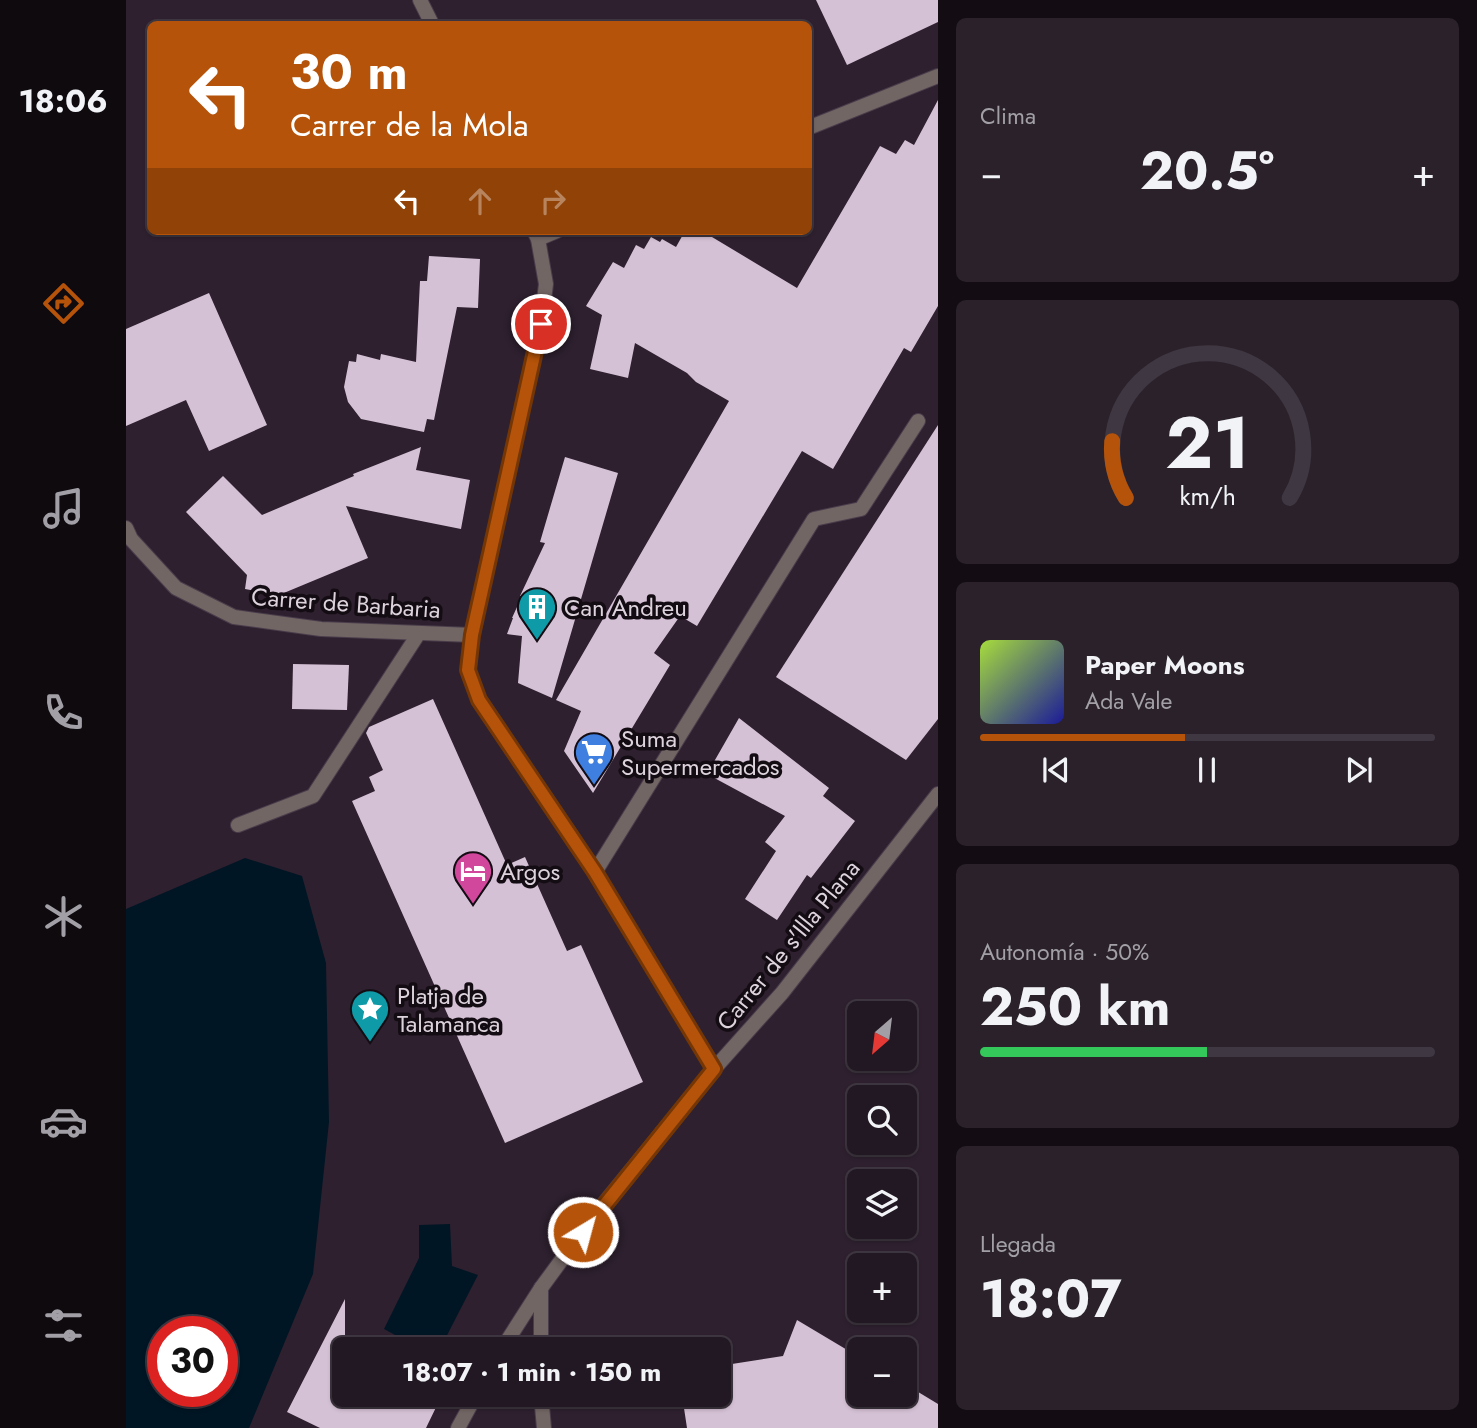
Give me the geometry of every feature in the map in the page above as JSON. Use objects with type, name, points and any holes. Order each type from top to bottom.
[{"type":"street","points":[[420,0],[430,21]]},
{"type":"street","points":[[812,126],[938,76]]},
{"type":"street","points":[[536,235],[546,284],[541,324],[472,635],[468,670],[479,700],[595,872],[714,1069]]},
{"type":"street","points":[[595,872],[814,519],[861,509],[918,421]]},
{"type":"street","name":"Carrer de Barbaria","points":[[126,528],[131,540],[176,589],[234,617],[321,629],[472,635]]},
{"type":"street","points":[[238,825],[313,796],[419,633]]},
{"type":"street","name":"Carrer de s'Illa Plana","points":[[510,1337],[541,1288],[596,1213],[714,1069],[782,993],[938,794]]},
{"type":"street","points":[[541,1288],[541,1337]]},
{"type":"street","points":[[458,1428],[469,1407]]},
{"type":"street","points":[[542,1407],[544,1428]]},
{"type":"water","points":[[245,858],[302,876],[326,963],[329,1122],[313,1274],[249,1428],[126,1428],[126,909]]},
{"type":"water","points":[[450,1224],[452,1266],[478,1275],[446,1337],[399,1337],[384,1329],[419,1258],[419,1225]]},
{"type":"building","points":[[816,0],[938,0],[938,22],[847,65]]},
{"type":"building","points":[[938,100],[938,306],[911,352],[904,348],[833,469],[802,451],[697,626],[680,616],[654,653],[670,665],[593,793],[564,751],[581,711],[556,700],[729,401],[635,343],[628,378],[590,369],[602,315],[586,306],[613,262],[624,268],[636,245],[644,249],[651,237],[660,242],[662,239],[676,247],[683,235],[709,235],[797,288],[880,146],[896,154],[905,140],[914,145]]},
{"type":"building","points":[[429,256],[480,259],[478,308],[457,307],[434,420],[427,419],[424,432],[361,419],[348,402],[344,387],[349,361],[356,362],[357,354],[380,360],[381,354],[416,362],[420,281],[427,281]]},
{"type":"building","points":[[209,293],[267,425],[209,451],[186,400],[126,426],[126,329]]},
{"type":"building","points":[[938,425],[938,719],[906,760],[776,677]]},
{"type":"building","points":[[421,447],[416,470],[470,480],[461,529],[346,506],[368,558],[279,595],[245,589],[247,575],[186,512],[223,476],[262,515]]},
{"type":"building","points":[[565,457],[618,473],[552,698],[518,683],[522,636],[507,634],[520,596],[545,543],[540,542]]},
{"type":"building","points":[[293,664],[349,665],[347,710],[292,709]]},
{"type":"building","name":"Argos","points":[[433,699],[507,865],[525,857],[567,951],[581,945],[643,1082],[505,1143],[352,801],[375,791],[369,777],[383,770],[366,733],[369,727]]},
{"type":"building","points":[[739,718],[829,788],[823,796],[855,821],[811,878],[807,875],[777,920],[745,899],[776,851],[765,842],[785,816],[707,774]]},
{"type":"building","points":[[345,1299],[345,1337],[332,1337],[332,1407],[436,1407],[426,1428],[320,1428],[287,1412]]},
{"type":"building","points":[[797,1320],[847,1350],[847,1407],[917,1407],[917,1391],[938,1404],[938,1428],[687,1428],[684,1407],[731,1407],[731,1364],[783,1356]]},
{"type":"place","name":"Can Andreu","points":[[537,641]]},
{"type":"place","name":"Suma Supermercados","points":[[594,786]]},
{"type":"place","name":"Argos","points":[[473,905]]},
{"type":"place","name":"Platja de Talamanca","points":[[370,1043]]},
{"type":"route","points":[[541,324],[472,635],[468,670],[479,700],[595,872],[714,1069],[583,1232]]}]
